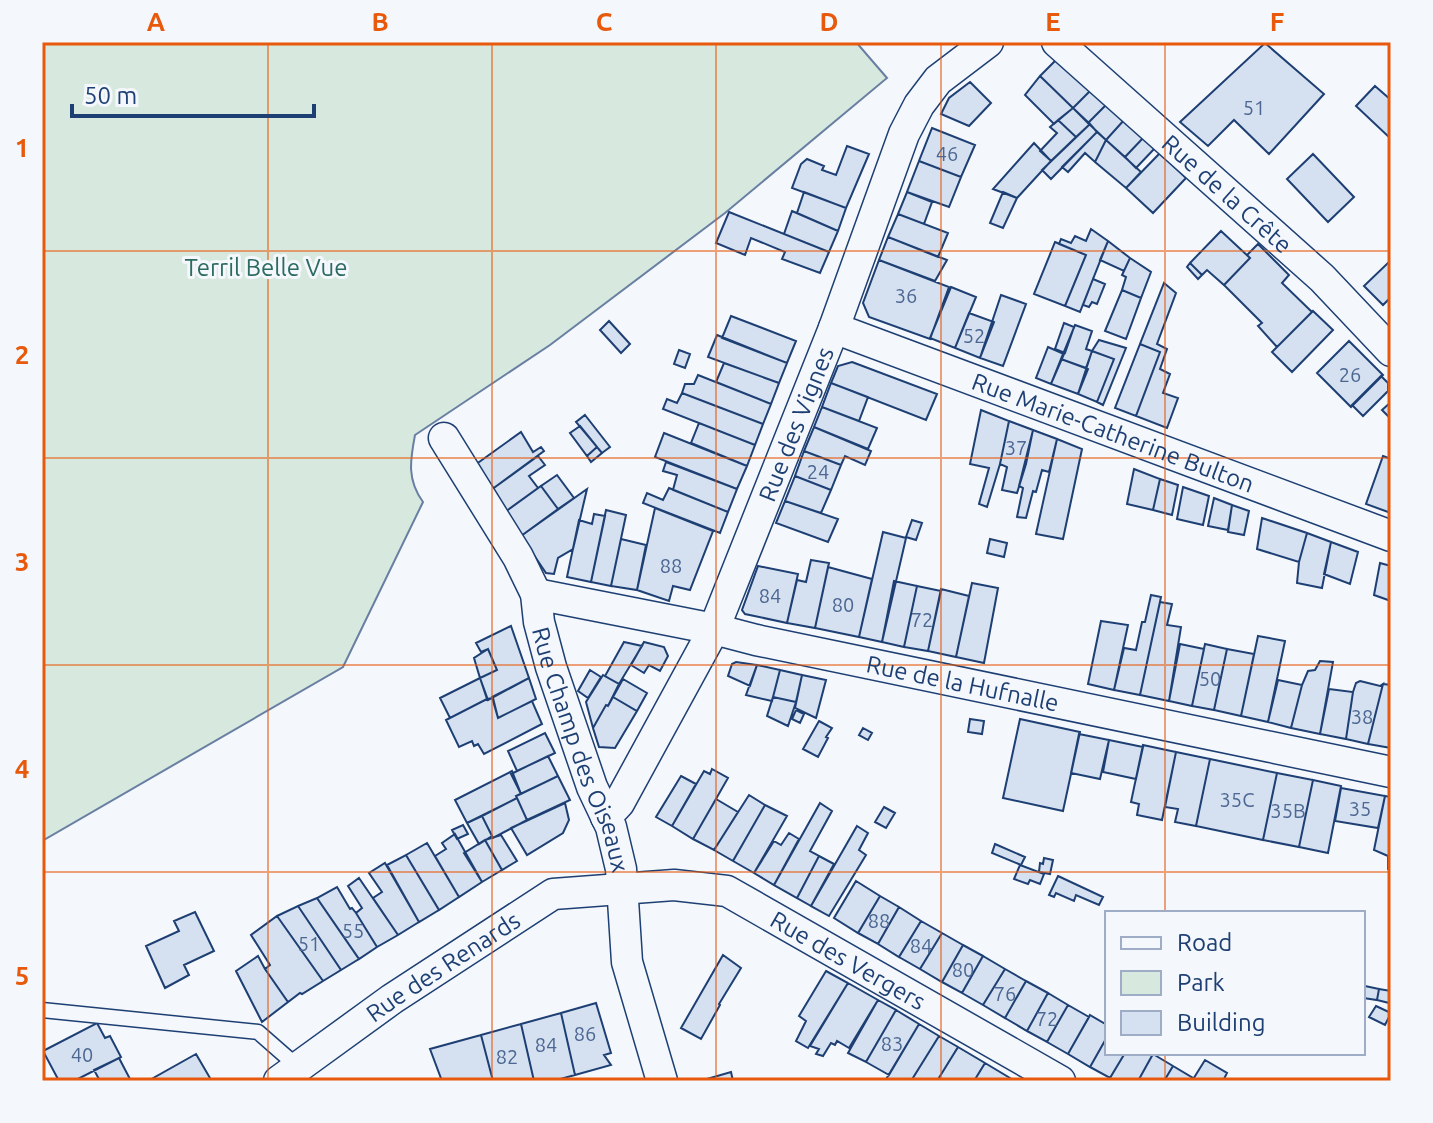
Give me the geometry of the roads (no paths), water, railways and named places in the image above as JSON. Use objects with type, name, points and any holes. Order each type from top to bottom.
[{"type":"street","name":"Rue des Vignes","points":[[606,817],[619,803],[714,629],[834,328],[904,134],[919,105],[938,80],[988,42]]},
{"type":"street","name":"Rue de la Crête","points":[[1057,42],[1322,278],[1391,351]]},
{"type":"street","name":"Rue Marie-Catherine Bulton","points":[[834,328],[1391,536]]},
{"type":"street","name":"Rue Champ des Oiseaux","points":[[444,438],[518,557],[536,594],[539,622],[551,667],[592,787],[611,827],[621,869],[627,962],[662,1081]]},
{"type":"street","name":"Rue de la Hufnalle","points":[[536,594],[1391,772]]},
{"type":"street","name":"Rue des Vergers","points":[[622,888],[674,885],[727,891],[1060,1081]]},
{"type":"street","name":"Rue des Renards","points":[[289,1074],[392,999],[553,894],[622,888]]},
{"type":"lane","points":[[42,1010],[258,1032],[289,1074]]},
{"type":"park label","name":"Terril Belle Vue","points":[[266,267]]}]
